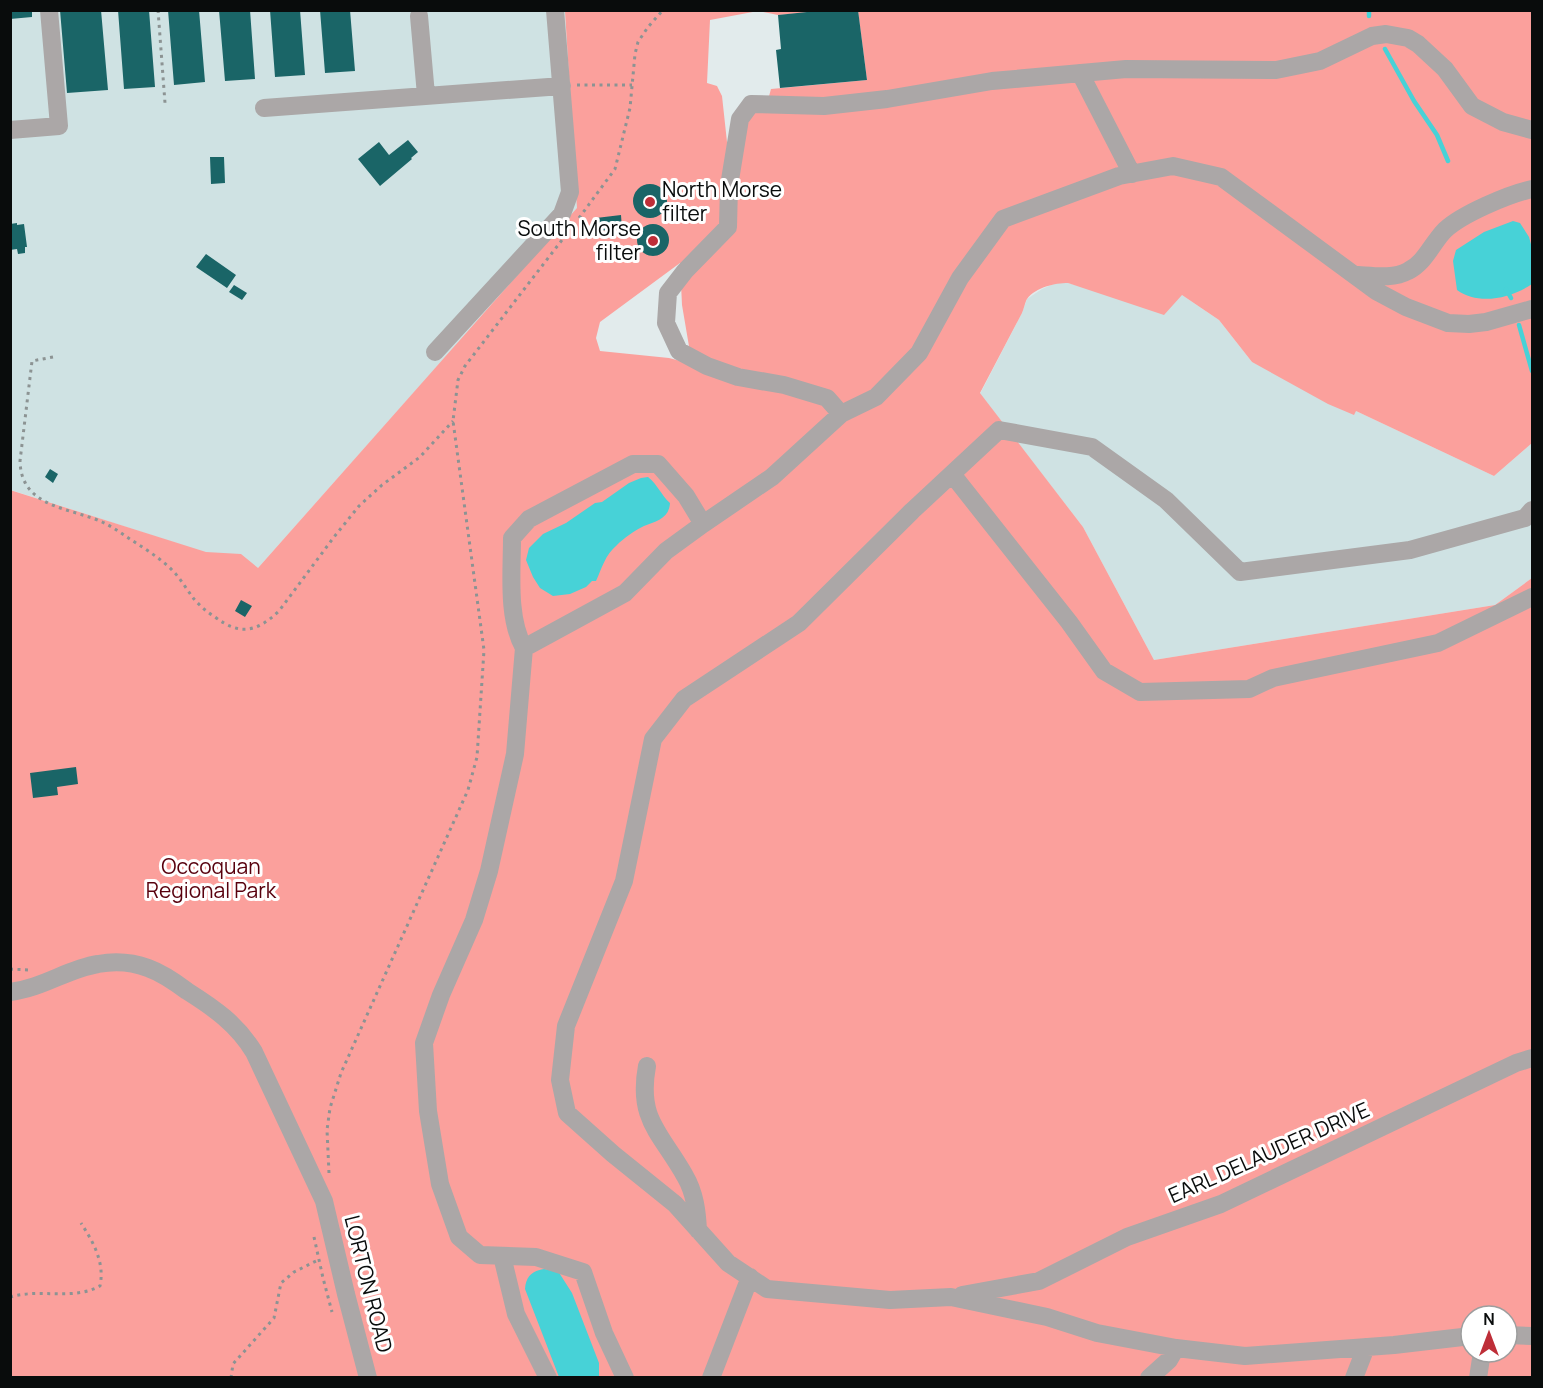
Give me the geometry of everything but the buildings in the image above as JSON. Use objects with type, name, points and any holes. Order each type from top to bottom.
[{"type":"street","points":[[10,130],[58,126],[49,10]]},
{"type":"street","points":[[435,352],[562,214],[570,192],[555,10]]},
{"type":"street","points":[[418,16],[426,95]]},
{"type":"street","points":[[842,414],[827,398],[784,385],[738,377],[707,366],[678,351],[666,323],[668,293],[685,271],[728,227],[729,186],[741,119],[751,104],[824,106],[887,99],[992,81],[1126,69],[1276,70],[1320,61],[1372,36],[1398,35],[1418,44],[1445,69],[1472,106],[1503,122],[1533,130]]},
{"type":"street","points":[[1080,73],[1132,174]]},
{"type":"street","points":[[264,108],[562,86]]},
{"type":"street","points":[[524,648],[625,593],[666,551],[772,477],[842,414],[876,397],[919,353],[960,278],[1003,219],[1119,176],[1173,166],[1221,177],[1358,275],[1376,291],[1406,307],[1448,323],[1486,322],[1533,309]]},
{"type":"street","points":[[1358,275],[1389,276],[1408,272],[1421,261],[1444,231],[1461,217],[1533,189]]},
{"type":"street","points":[[1459,1337],[1245,1356],[1176,1348],[1097,1333],[1047,1317],[951,1297],[890,1300],[767,1289],[728,1263],[675,1204],[567,1113],[560,1080],[566,1026],[624,881],[653,739],[684,699],[799,623],[999,430],[1092,447],[1166,500],[1240,572],[1410,550],[1525,518],[1533,510]]},
{"type":"street","points":[[625,1377],[604,1333],[583,1272],[536,1257],[480,1256],[459,1237],[440,1184],[428,1111],[424,1043],[441,995],[474,920],[489,871],[514,754],[524,648],[516,634],[512,587],[512,538],[529,519],[633,464],[658,464],[686,496],[703,524]]},
{"type":"street","points":[[952,474],[1069,622],[1104,671],[1140,692],[1249,689],[1273,678],[1438,644],[1533,597]]},
{"type":"street","name":"LORTON ROAD","points":[[10,992],[45,984],[95,964],[122,963],[148,968],[170,979],[216,1009],[240,1031],[254,1052],[324,1200],[368,1377]]},
{"type":"street","name":"EARL DELAUDER DRIVE","points":[[951,1297],[1038,1281],[1127,1237],[1221,1204],[1516,1063],[1533,1058]]},
{"type":"street","points":[[647,1066],[643,1086],[647,1109],[657,1132],[686,1177],[692,1191],[698,1230]]},
{"type":"street","points":[[502,1256],[516,1314],[548,1377]]},
{"type":"street","points":[[711,1377],[750,1277]]},
{"type":"street","points":[[1354,1377],[1366,1347]]},
{"type":"street","points":[[1149,1377],[1169,1360],[1176,1348]]},
{"type":"path","points":[[158,10],[165,103]]},
{"type":"path","points":[[575,223],[615,169],[625,134],[638,42],[663,10]]},
{"type":"path","points":[[562,86],[632,84]]},
{"type":"path","points":[[325,1173],[329,1180],[327,1130],[330,1108],[341,1073],[468,790],[477,758],[484,650],[453,421],[458,380],[465,366],[562,240]]},
{"type":"path","points":[[53,357],[32,361],[20,461],[24,483],[46,502],[106,523],[131,540],[171,569],[202,607],[236,630],[256,628],[269,621],[359,506],[382,485],[420,458],[453,421]]},
{"type":"path","points":[[10,969],[39,970]]},
{"type":"path","points":[[10,1297],[37,1293],[89,1292],[100,1286],[102,1274],[99,1259],[81,1223]]},
{"type":"path","points":[[231,1377],[233,1364],[274,1318],[281,1283],[294,1272],[318,1260]]},
{"type":"shaded area","points":[[11,11],[565,11],[578,208],[257,569],[11,490]]},
{"type":"shaded area","points":[[1056,283],[1068,283],[1100,292],[1182,295],[1219,320],[1252,362],[1494,476],[1532,443],[1532,578],[1495,605],[1154,660],[1083,527],[980,394],[1027,299]]},
{"type":"green space","name":"Occoquan Regional Park","points":[[565,11],[758,11],[710,20],[707,83],[717,86],[722,96],[727,142],[741,141],[751,111],[765,111],[771,89],[867,80],[858,11],[1532,11],[1532,443],[1494,476],[1356,411],[1354,415],[1328,404],[1252,362],[1219,320],[1182,295],[1164,315],[1068,283],[1040,289],[1027,299],[980,393],[1083,527],[1154,660],[1495,605],[1532,578],[1532,1377],[11,1377],[10,490],[206,552],[241,554],[258,568],[577,208]],"holes":[[[680,263],[682,305],[692,364],[669,358],[600,351],[596,338],[600,322]]]},
{"type":"green space","points":[[758,11],[826,11],[778,15]]},
{"type":"water","points":[[1513,221],[1520,223],[1529,237],[1532,248],[1532,284],[1515,293],[1485,299],[1475,298],[1457,290],[1453,261],[1456,250],[1484,232]]},
{"type":"water","points":[[648,477],[670,503],[667,513],[620,542],[607,557],[596,581],[592,581],[586,587],[570,594],[553,596],[540,588],[526,560],[529,548],[543,534],[566,523],[595,503],[602,502],[629,483]]},
{"type":"water","points":[[544,1269],[558,1271],[572,1293],[599,1363],[599,1377],[559,1377],[525,1289],[530,1275]]},
{"type":"waterway","points":[[1369,10],[1369,16]]},
{"type":"waterway","points":[[1385,49],[1414,101],[1437,135],[1448,161]]},
{"type":"waterway","points":[[1506,289],[1511,298]]},
{"type":"waterway","points":[[1519,325],[1532,371]]},
{"type":"place","name":"North Morse filter","points":[[650,202]]},
{"type":"place","name":"South Morse filter","points":[[653,241]]}]
